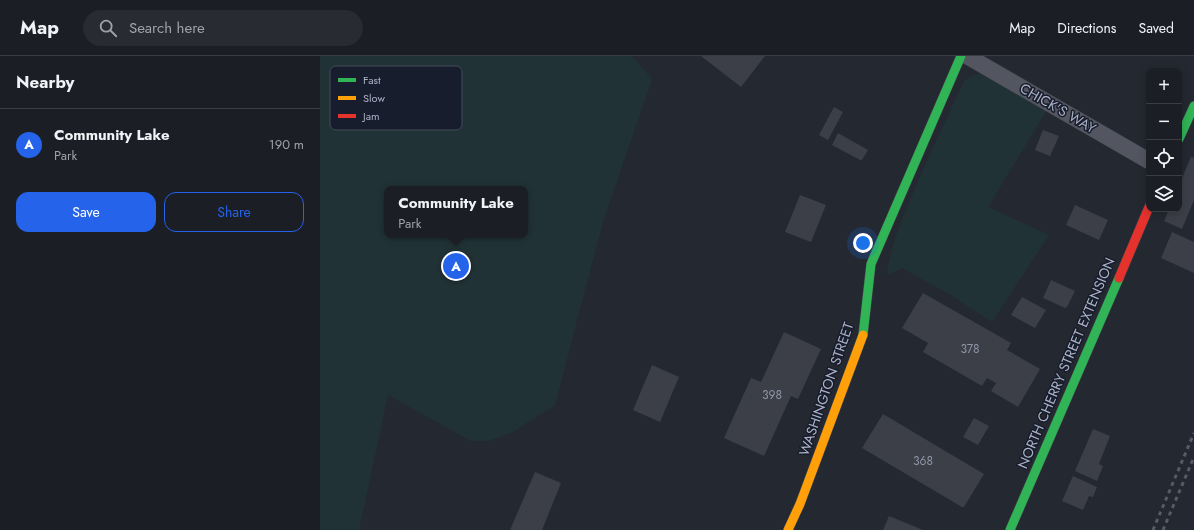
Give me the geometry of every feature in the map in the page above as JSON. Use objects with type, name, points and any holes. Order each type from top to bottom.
[{"type":"street","name":"WASHINGTON STREET","points":[[788,530],[863,335],[871,264],[961,56]]},
{"type":"street","name":"CHICK'S WAY","points":[[967,56],[1146,159]]},
{"type":"street","points":[[1182,132],[1194,106]]},
{"type":"street","name":"NORTH CHERRY STREET EXTENSION","points":[[1010,530],[1147,212]]},
{"type":"shaded area","points":[[320,56],[632,56],[652,79],[603,222],[555,405],[511,433],[488,441],[471,441],[388,395],[359,530],[320,530]]},
{"type":"shaded area","points":[[985,73],[1048,108],[988,207],[1049,235],[992,322],[949,294],[902,268],[888,275],[888,262],[905,212],[964,81],[974,75]]},
{"type":"building","points":[[701,56],[765,56],[741,87]]},
{"type":"building","points":[[834,107],[843,112],[828,140],[819,135]]},
{"type":"building","points":[[1043,130],[1059,136],[1050,156],[1035,150]]},
{"type":"building","points":[[838,133],[868,150],[862,160],[832,145]]},
{"type":"building","points":[[1191,157],[1194,158],[1194,200],[1182,229],[1164,221],[1168,212],[1182,212],[1182,178]]},
{"type":"building","points":[[800,195],[826,205],[811,242],[785,232]]},
{"type":"building","points":[[1075,205],[1108,220],[1099,240],[1066,225]]},
{"type":"building","points":[[1172,232],[1194,242],[1194,273],[1161,258]]},
{"type":"building","points":[[1051,280],[1075,291],[1067,307],[1065,308],[1043,298]]},
{"type":"building","points":[[923,293],[1011,343],[1007,350],[1040,369],[1018,407],[991,391],[996,383],[987,378],[982,386],[923,352],[928,343],[902,328]]},
{"type":"building","points":[[1022,297],[1046,310],[1035,328],[1011,315]]},
{"type":"building","points":[[784,332],[821,349],[798,399],[791,396],[764,456],[724,438],[751,378],[761,382]]},
{"type":"building","points":[[652,365],[679,377],[660,422],[633,410]]},
{"type":"building","points":[[883,414],[984,474],[964,507],[862,448]]},
{"type":"building","points":[[974,418],[989,426],[978,445],[963,437]]},
{"type":"building","points":[[1093,429],[1110,436],[1099,464],[1103,466],[1097,481],[1075,471]]},
{"type":"building","points":[[535,472],[561,483],[542,530],[510,530]]},
{"type":"building","points":[[1073,476],[1097,487],[1093,497],[1089,496],[1083,510],[1062,501]]},
{"type":"building","points":[[889,516],[923,530],[883,530]]},
{"type":"railway","points":[[1153,530],[1194,433]]},
{"type":"railway","points":[[1163,530],[1194,457]]},
{"type":"traffic: fast","points":[[863,335],[871,264],[961,56]]},
{"type":"traffic: fast","points":[[1182,132],[1194,106]]},
{"type":"traffic: fast","points":[[1010,530],[1119,278]]},
{"type":"traffic: slow","points":[[788,530],[800,504],[863,335]]},
{"type":"traffic: jam","points":[[1119,278],[1147,212]]},
{"type":"place","name":"Community Lake","points":[[456,266]]}]
